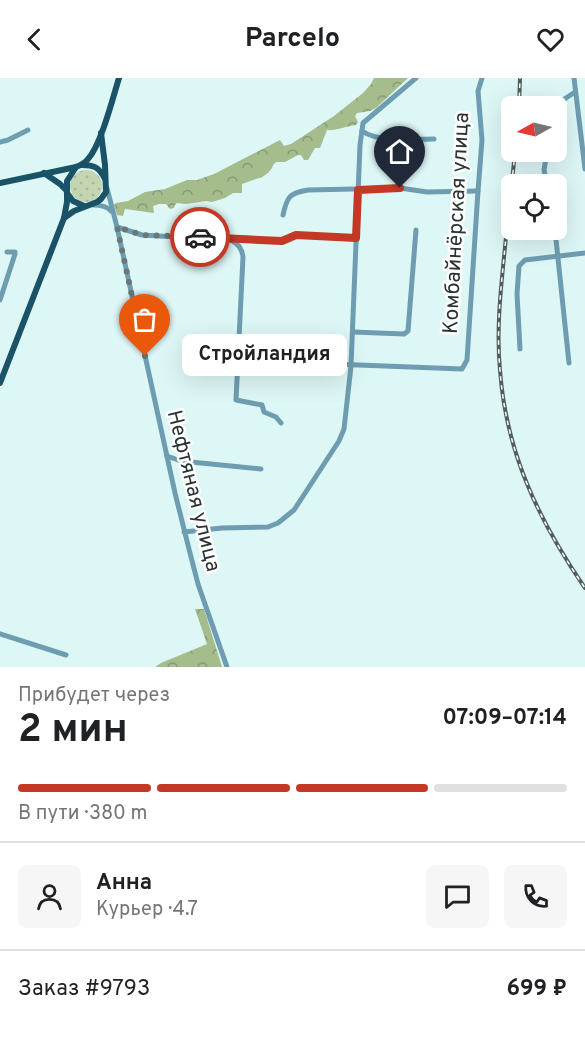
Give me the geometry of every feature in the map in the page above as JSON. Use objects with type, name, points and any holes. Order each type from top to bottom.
[{"type":"main road","points":[[0,383],[64,218],[67,181],[77,166],[90,158],[101,133],[118,78]]},
{"type":"main road","points":[[64,218],[104,196],[106,184],[101,133]]},
{"type":"main road","points":[[0,183],[88,165],[101,171],[106,184]]},
{"type":"main road","points":[[43,173],[60,184],[73,201],[84,206]]},
{"type":"street","points":[[184,532],[268,527],[278,523],[294,510],[339,441],[347,411],[351,366],[360,145],[363,123],[416,78]]},
{"type":"street","name":"Комбайнёрская улица","points":[[351,366],[462,369],[467,360],[482,128],[478,91],[482,78]]},
{"type":"street","points":[[574,78],[585,169]]},
{"type":"street","points":[[567,97],[575,92]]},
{"type":"street","points":[[0,142],[28,130]]},
{"type":"street","points":[[362,131],[368,136],[382,139],[434,139]]},
{"type":"street","name":"Нефтяная улица","points":[[106,184],[184,532],[198,584],[227,667]]},
{"type":"street","points":[[283,215],[286,200],[295,192],[308,190],[400,188],[427,192],[478,191]]},
{"type":"street","points":[[92,204],[110,209],[114,215]]},
{"type":"street","points":[[117,227],[142,235],[230,240],[282,241],[296,235],[356,238]]},
{"type":"street","points":[[353,332],[404,334],[408,331],[416,230]]},
{"type":"street","points":[[230,240],[238,244],[242,252],[236,400],[262,405],[264,412],[276,417],[281,423]]},
{"type":"street","points":[[556,240],[569,363]]},
{"type":"street","points":[[0,300],[15,254],[15,252],[8,252]]},
{"type":"street","points":[[520,349],[517,294],[519,266],[525,260],[585,253]]},
{"type":"street","points":[[239,341],[268,345],[273,358],[281,362],[351,366]]},
{"type":"street","points":[[167,456],[180,461],[261,469]]},
{"type":"street","points":[[0,634],[66,655]]},
{"type":"green space","points":[[374,78],[408,78],[376,108],[357,113],[356,125],[327,130],[320,148],[315,148],[308,160],[298,155],[285,162],[276,162],[262,177],[242,184],[242,193],[233,193],[212,202],[177,203],[174,208],[170,209],[166,204],[159,204],[153,206],[154,213],[125,209],[123,216],[117,215],[114,205],[116,203],[128,201],[145,192],[165,189],[187,180],[197,180],[214,174],[280,140],[284,146],[291,144],[334,116],[363,93]]},
{"type":"green space","points":[[86,170],[98,174],[102,186],[98,198],[86,202],[74,198],[70,186],[74,174]]},
{"type":"green space","points":[[195,609],[204,609],[222,667],[155,667],[207,644]]},
{"type":"railway","points":[[519,96],[520,78]]},
{"type":"railway","points":[[514,162],[499,324],[503,400],[517,458],[539,511],[585,588]]},
{"type":"way so far","points":[[145,356],[117,227],[142,235],[200,237]]},
{"type":"place","name":"Стройландия","points":[[145,356]]},
{"type":"route","points":[[200,237],[282,241],[296,235],[356,238],[358,190],[400,188]]}]
